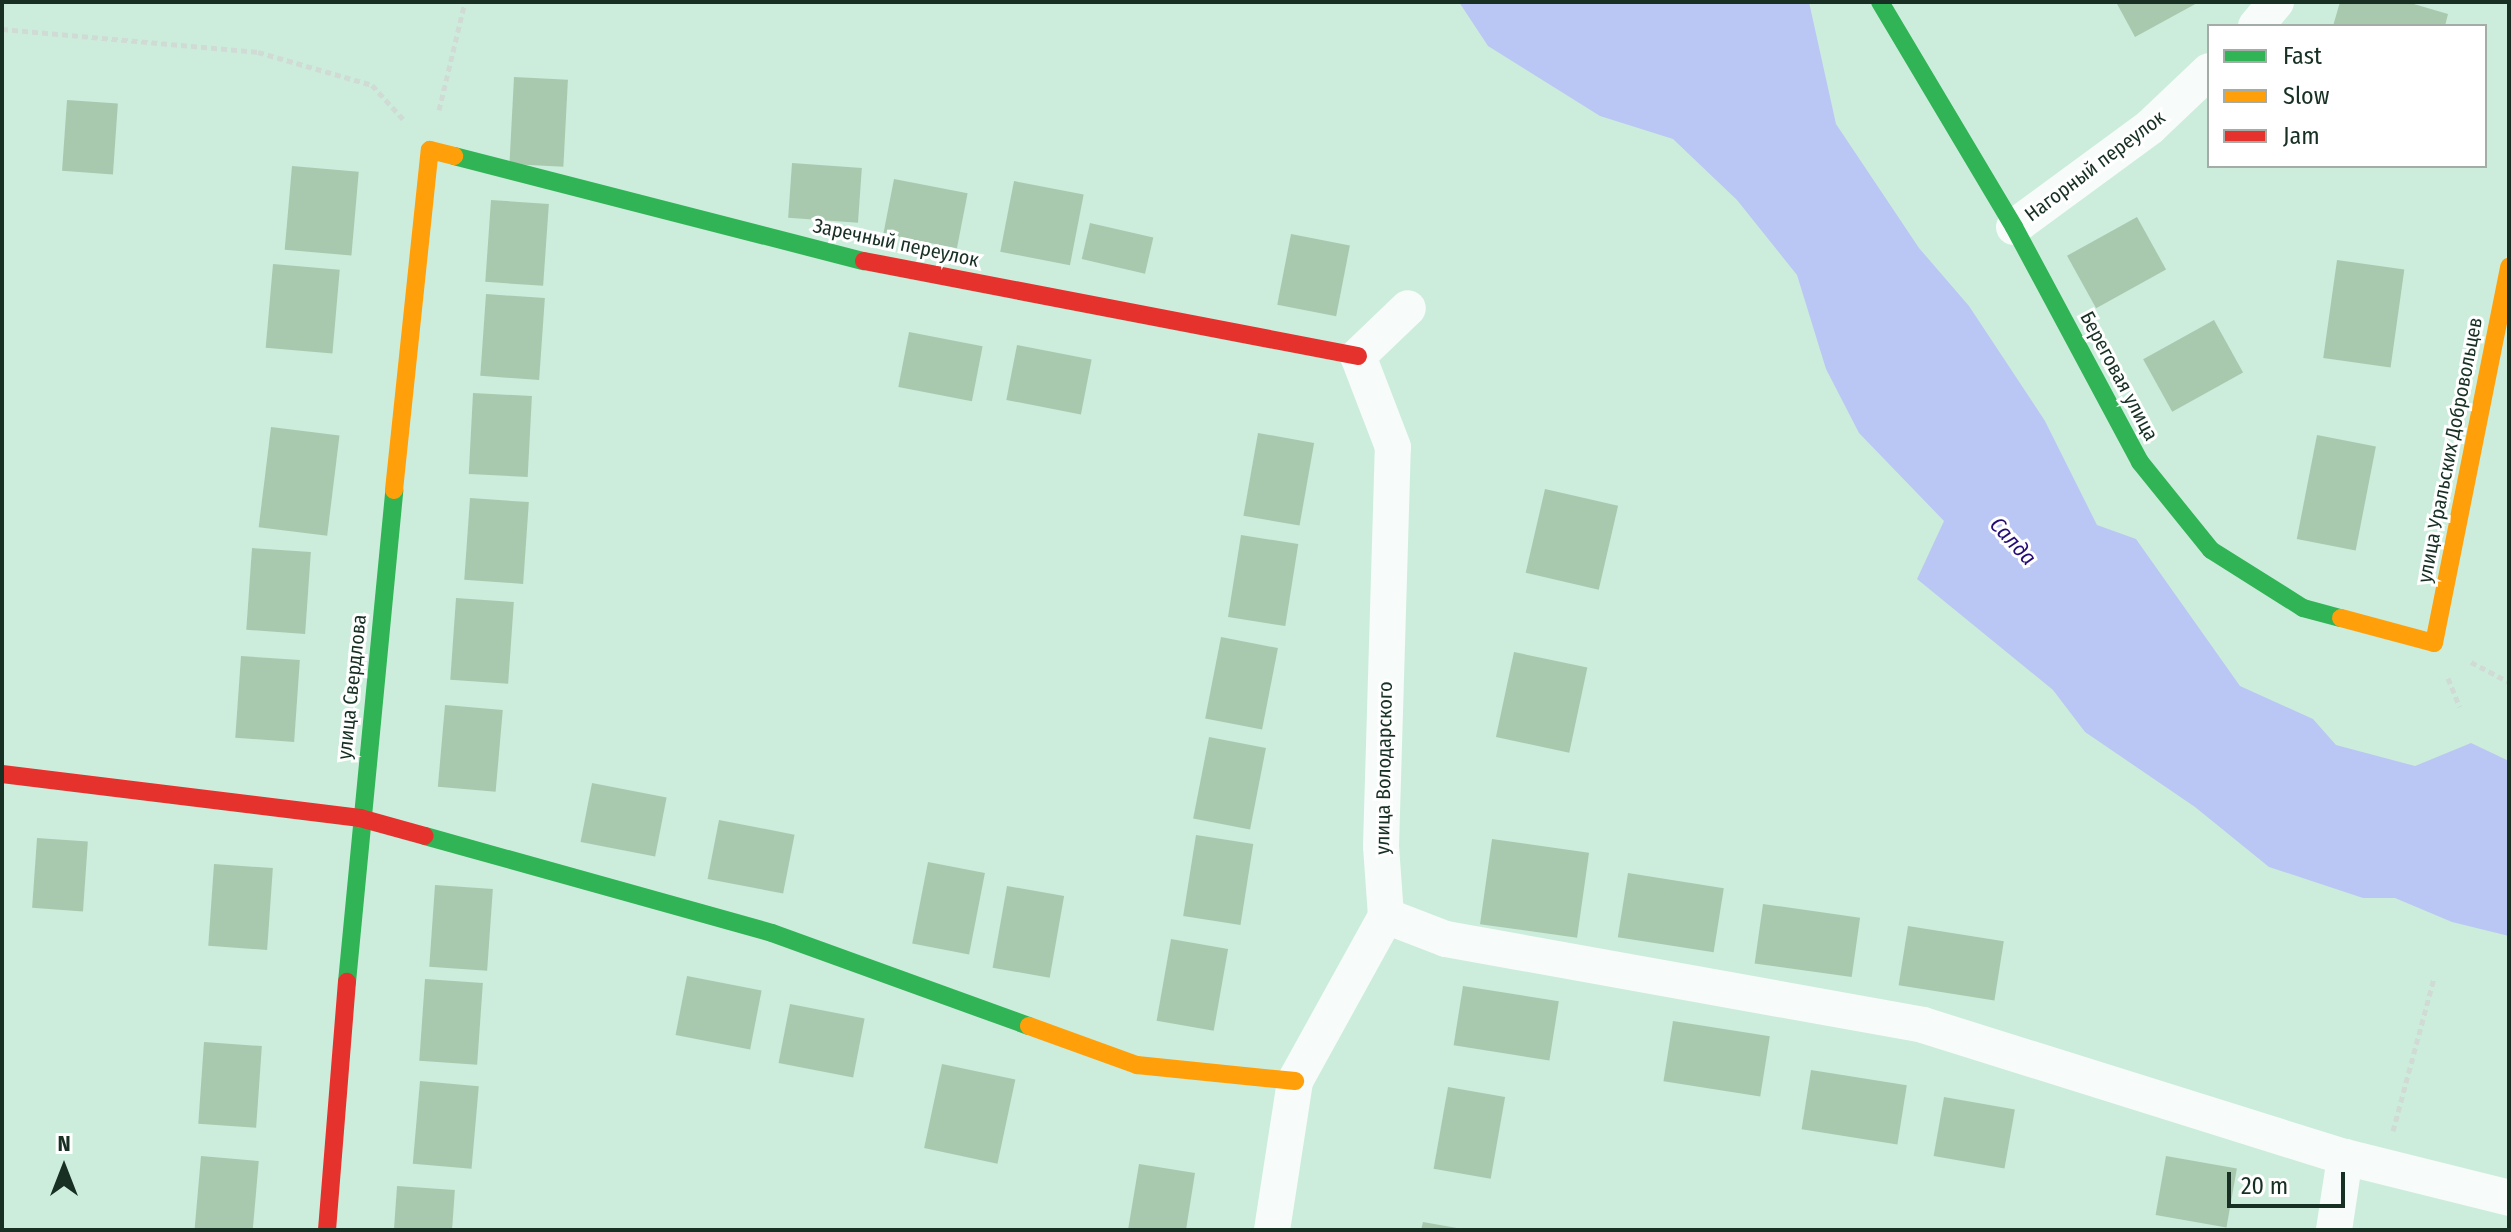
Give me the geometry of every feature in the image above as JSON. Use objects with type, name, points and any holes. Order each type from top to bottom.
[{"type":"street","name":"Береговая улица","points":[[1880,2],[2014,227],[2140,462],[2211,550],[2303,608],[2434,643]]},
{"type":"street","points":[[2258,24],[2276,2]]},
{"type":"street","name":"Нагорный переулок","points":[[2014,227],[2150,127],[2207,73]]},
{"type":"street","name":"Заречный переулок","points":[[430,150],[882,265],[1358,356]]},
{"type":"street","name":"улица Свердлова","points":[[327,1230],[360,818],[430,150]]},
{"type":"street","name":"улица Уральских Добровольцев","points":[[2434,643],[2509,266]]},
{"type":"street","points":[[1358,356],[1408,308]]},
{"type":"street","name":"улица Володарского","points":[[1358,356],[1393,447],[1381,846],[1386,916]]},
{"type":"street","points":[[2,774],[360,818],[772,933],[1137,1065],[1295,1081]]},
{"type":"street","points":[[1272,1230],[1295,1081],[1386,916],[1446,939],[1923,1025],[2345,1157],[2509,1198]]},
{"type":"street","points":[[2334,1230],[2345,1157]]},
{"type":"path","points":[[430,150],[465,2]]},
{"type":"path","points":[[2,29],[258,52],[301,64],[372,85],[430,150]]},
{"type":"path","points":[[2345,1157],[2395,1130],[2434,978]]},
{"type":"water","name":"Салда","points":[[1459,2],[1809,2],[1836,124],[1919,248],[1969,306],[2045,421],[2097,525],[2136,539],[2240,686],[2313,719],[2336,745],[2415,766],[2471,743],[2509,761],[2509,936],[2452,922],[2395,898],[2363,898],[2269,867],[2195,807],[2085,732],[2053,690],[1917,579],[1944,521],[1859,433],[1826,369],[1797,275],[1737,200],[1673,139],[1600,116],[1488,46]]},
{"type":"building","points":[[2116,2],[2199,2],[2135,37]]},
{"type":"building","points":[[2340,2],[2407,2],[2448,14],[2446,24],[2334,24]]},
{"type":"building","points":[[514,77],[568,80],[563,167],[509,164]]},
{"type":"building","points":[[67,100],[118,104],[113,174],[62,171]]},
{"type":"building","points":[[792,163],[862,168],[858,223],[788,218]]},
{"type":"building","points":[[292,166],[359,172],[351,256],[285,250]]},
{"type":"building","points":[[894,179],[968,193],[957,248],[883,234]]},
{"type":"building","points":[[1014,181],[1084,195],[1070,265],[1000,252]]},
{"type":"building","points":[[491,200],[549,204],[543,286],[485,282]]},
{"type":"building","points":[[2137,217],[2166,269],[2096,308],[2067,256]]},
{"type":"building","points":[[1090,223],[1153,238],[1145,274],[1082,259]]},
{"type":"building","points":[[1291,234],[1350,245],[1336,316],[1277,305]]},
{"type":"building","points":[[2337,260],[2404,269],[2391,368],[2323,358]]},
{"type":"building","points":[[273,264],[340,270],[332,354],[266,348]]},
{"type":"building","points":[[486,294],[545,298],[539,380],[480,376]]},
{"type":"building","points":[[2214,320],[2243,372],[2172,412],[2143,359]]},
{"type":"building","points":[[909,332],[983,346],[972,401],[898,387]]},
{"type":"building","points":[[1017,345],[1092,360],[1081,414],[1006,400]]},
{"type":"building","points":[[473,393],[532,396],[528,477],[469,474]]},
{"type":"building","points":[[271,427],[339,435],[327,536],[259,527]]},
{"type":"building","points":[[1258,433],[1314,443],[1300,526],[1243,516]]},
{"type":"building","points":[[2317,435],[2376,446],[2356,551],[2297,539]]},
{"type":"building","points":[[1545,489],[1618,506],[1599,590],[1526,573]]},
{"type":"building","points":[[470,498],[529,502],[523,584],[464,580]]},
{"type":"building","points":[[1241,535],[1298,544],[1285,626],[1228,617]]},
{"type":"building","points":[[252,548],[311,552],[305,634],[246,630]]},
{"type":"building","points":[[456,598],[514,602],[508,684],[450,680]]},
{"type":"building","points":[[1221,637],[1278,648],[1262,730],[1205,718]]},
{"type":"building","points":[[1514,652],[1587,668],[1569,753],[1496,737]]},
{"type":"building","points":[[241,656],[300,660],[294,742],[235,738]]},
{"type":"building","points":[[445,705],[503,710],[496,792],[438,787]]},
{"type":"building","points":[[1209,737],[1266,748],[1250,830],[1193,818]]},
{"type":"building","points":[[592,783],[667,798],[655,856],[581,842]]},
{"type":"building","points":[[719,820],[795,835],[783,894],[708,879]]},
{"type":"building","points":[[1196,835],[1253,844],[1240,925],[1183,916]]},
{"type":"building","points":[[37,838],[88,842],[83,911],[32,908]]},
{"type":"building","points":[[1492,839],[1589,853],[1577,938],[1480,924]]},
{"type":"building","points":[[928,862],[985,873],[969,955],[912,943]]},
{"type":"building","points":[[214,864],[273,868],[267,950],[208,946]]},
{"type":"building","points":[[1628,873],[1724,888],[1714,952],[1618,937]]},
{"type":"building","points":[[435,885],[493,889],[487,971],[429,967]]},
{"type":"building","points":[[1007,886],[1064,896],[1050,978],[993,968]]},
{"type":"building","points":[[1763,904],[1860,918],[1852,977],[1755,963]]},
{"type":"building","points":[[1908,926],[2004,941],[1994,1000],[1899,985]]},
{"type":"building","points":[[1171,939],[1228,949],[1214,1031],[1157,1021]]},
{"type":"building","points":[[687,976],[762,991],[750,1049],[676,1035]]},
{"type":"building","points":[[425,979],[483,983],[477,1065],[419,1061]]},
{"type":"building","points":[[1463,986],[1559,1001],[1549,1060],[1454,1045]]},
{"type":"building","points":[[790,1004],[865,1019],[853,1077],[779,1063]]},
{"type":"building","points":[[1673,1021],[1770,1036],[1760,1097],[1663,1081]]},
{"type":"building","points":[[204,1042],[262,1046],[256,1128],[198,1124]]},
{"type":"building","points":[[942,1064],[1015,1080],[997,1164],[924,1148]]},
{"type":"building","points":[[1811,1070],[1907,1085],[1897,1144],[1802,1129]]},
{"type":"building","points":[[420,1081],[479,1086],[472,1169],[413,1164]]},
{"type":"building","points":[[1448,1087],[1505,1097],[1491,1179],[1434,1169]]},
{"type":"building","points":[[1944,1097],[2015,1110],[2004,1169],[1934,1156]]},
{"type":"building","points":[[201,1156],[259,1161],[253,1230],[195,1230]]},
{"type":"building","points":[[2166,1156],[2237,1169],[2226,1228],[2156,1215]]},
{"type":"building","points":[[1139,1164],[1195,1173],[1186,1230],[1128,1230]]},
{"type":"building","points":[[397,1186],[455,1190],[452,1230],[394,1230]]},
{"type":"building","points":[[1423,1222],[1457,1228],[1457,1230],[1421,1230]]},
{"type":"traffic: fast","points":[[1880,2],[2014,227],[2140,462],[2211,550],[2303,608],[2341,618]]},
{"type":"traffic: fast","points":[[454,156],[864,261]]},
{"type":"traffic: fast","points":[[347,982],[394,490]]},
{"type":"traffic: fast","points":[[425,836],[772,933],[1029,1026]]},
{"type":"traffic: slow","points":[[394,490],[430,150],[454,156]]},
{"type":"traffic: slow","points":[[2341,618],[2434,643],[2509,266]]},
{"type":"traffic: slow","points":[[1029,1026],[1137,1065],[1295,1081]]},
{"type":"traffic: jam","points":[[864,261],[1358,356]]},
{"type":"traffic: jam","points":[[2,774],[360,818],[425,836]]},
{"type":"traffic: jam","points":[[327,1230],[347,982]]}]
